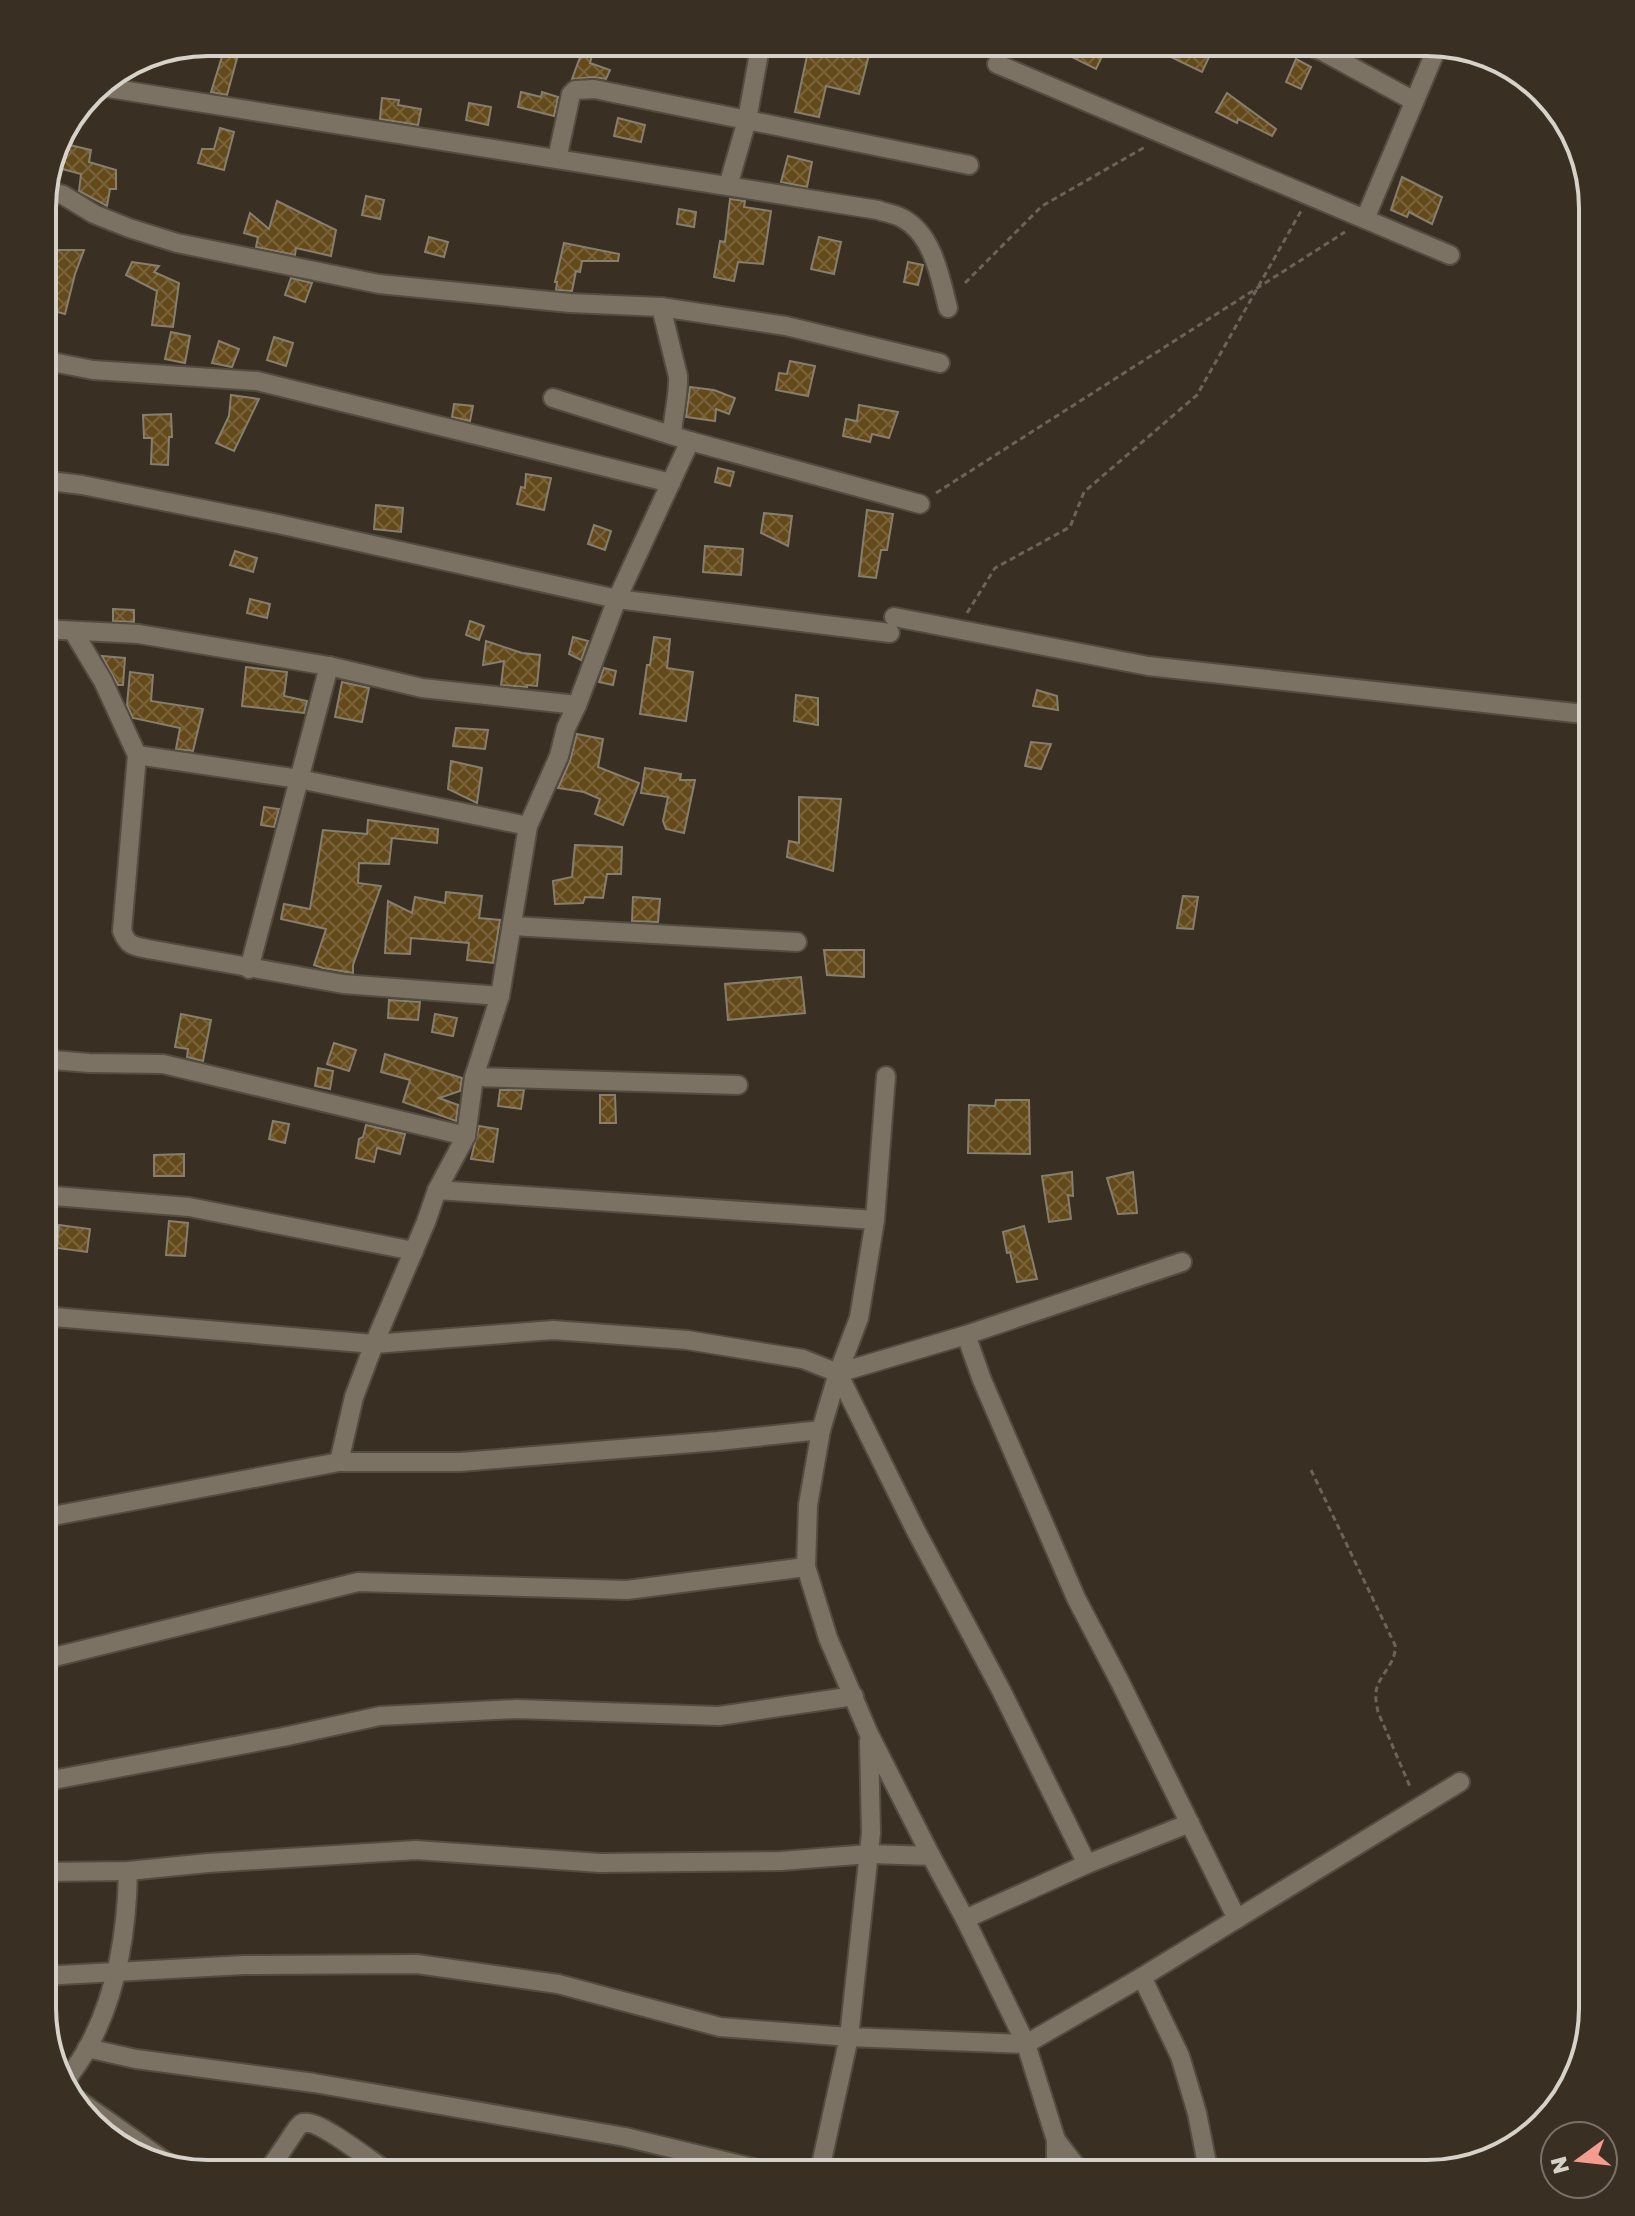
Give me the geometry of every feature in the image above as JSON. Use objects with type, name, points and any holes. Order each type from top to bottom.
[{"type":"street","points":[[728,186],[747,120],[758,56]]},
{"type":"street","points":[[1331,56],[1414,101]]},
{"type":"street","points":[[1365,219],[1433,56]]},
{"type":"street","points":[[997,64],[1450,255]]},
{"type":"street","points":[[114,89],[878,210],[912,224],[924,238],[935,261],[948,308]]},
{"type":"street","points":[[557,159],[571,94],[575,90],[594,89],[969,165]]},
{"type":"street","points":[[56,193],[94,214],[177,243],[379,284],[570,303],[661,307],[786,326],[940,363]]},
{"type":"street","points":[[339,1462],[354,1397],[374,1344],[437,1190],[466,1136],[474,1077],[500,996],[528,826],[559,756],[566,728],[617,599],[671,483],[681,438],[674,413],[679,387],[661,307]]},
{"type":"street","points":[[56,363],[93,370],[257,381],[671,483]]},
{"type":"street","points":[[553,398],[681,438],[920,504]]},
{"type":"street","points":[[56,482],[278,524],[617,599],[957,629],[1148,666],[1579,713]]},
{"type":"street","points":[[56,630],[139,634],[329,666],[422,688],[577,705]]},
{"type":"street","points":[[73,631],[103,681],[137,755],[122,931],[126,941],[134,946],[249,969],[343,984],[500,996]]},
{"type":"street","points":[[249,969],[329,666]]},
{"type":"street","points":[[137,755],[299,779],[528,826]]},
{"type":"street","points":[[512,926],[797,942]]},
{"type":"street","points":[[56,1060],[163,1064],[466,1136]]},
{"type":"street","points":[[886,1076],[875,1220],[859,1318],[821,1430],[808,1505],[806,1567],[828,1638],[869,1734],[1026,2044],[1056,2140],[1056,2160]]},
{"type":"street","points":[[474,1077],[738,1085]]},
{"type":"street","points":[[437,1190],[875,1220]]},
{"type":"street","points":[[56,1196],[189,1207],[414,1251]]},
{"type":"street","points":[[56,1317],[374,1344],[553,1330],[687,1340],[803,1359],[838,1373],[966,1335],[1182,1262]]},
{"type":"street","points":[[966,1335],[987,1394],[1070,1585],[1237,1919]]},
{"type":"street","points":[[838,1373],[1087,1864]]},
{"type":"street","points":[[56,1515],[339,1462],[460,1462],[821,1430]]},
{"type":"street","points":[[56,1657],[358,1582],[627,1590],[806,1567]]},
{"type":"street","points":[[56,1779],[380,1716],[517,1709],[719,1716],[854,1696]]},
{"type":"street","points":[[822,2160],[849,2037],[871,1833],[869,1734]]},
{"type":"street","points":[[56,1975],[244,1965],[417,1964],[558,1984],[720,2027],[849,2037],[1026,2044],[1142,1977],[1460,1782]]},
{"type":"street","points":[[965,1919],[1087,1864],[1190,1823]]},
{"type":"street","points":[[56,1872],[128,1871],[416,1850],[600,1863],[781,1861],[869,1854],[931,1856]]},
{"type":"street","points":[[71,2073],[87,2048],[116,1971],[127,1917],[128,1871]]},
{"type":"street","points":[[1142,1977],[1180,2056],[1197,2113],[1206,2160]]},
{"type":"street","points":[[87,2048],[136,2059],[314,2083],[625,2137],[720,2160]]},
{"type":"street","points":[[99,2113],[143,2145]]},
{"type":"street","points":[[275,2160],[297,2128],[309,2122],[370,2160]]},
{"type":"street","points":[[1056,2140],[1071,2160]]},
{"type":"path","points":[[965,283],[1042,206],[1165,135]]},
{"type":"path","points":[[957,629],[995,568],[1070,527],[1084,492],[1197,395],[1310,196]]},
{"type":"path","points":[[920,504],[1365,219]]},
{"type":"path","points":[[1311,1470],[1395,1645],[1396,1654],[1376,1690],[1376,1700],[1378,1712],[1419,1808]]},
{"type":"building","points":[[222,56],[238,56],[227,95],[211,92]]},
{"type":"building","points":[[581,56],[592,56],[590,63],[610,70],[606,79],[572,79]]},
{"type":"building","points":[[807,56],[869,56],[859,94],[826,86],[819,117],[795,112]]},
{"type":"building","points":[[1070,56],[1102,56],[1096,69]]},
{"type":"building","points":[[1169,56],[1210,56],[1202,72]]},
{"type":"building","points":[[1296,59],[1311,67],[1301,89],[1286,82]]},
{"type":"building","points":[[521,92],[541,97],[542,92],[558,97],[554,116],[518,107]]},
{"type":"building","points":[[1227,93],[1276,129],[1272,136],[1216,112]]},
{"type":"building","points":[[382,98],[399,100],[398,105],[421,109],[418,125],[380,119]]},
{"type":"building","points":[[469,103],[491,107],[488,125],[466,120]]},
{"type":"building","points":[[618,118],[645,125],[641,142],[614,136]]},
{"type":"building","points":[[220,128],[234,132],[224,170],[198,163],[202,149],[214,149]]},
{"type":"building","points":[[70,145],[91,150],[89,162],[116,170],[116,189],[110,189],[107,206],[79,191],[81,174],[61,169]]},
{"type":"building","points":[[788,156],[812,162],[807,187],[781,182]]},
{"type":"building","points":[[1402,177],[1442,197],[1432,224],[1409,212],[1407,217],[1391,210]]},
{"type":"building","points":[[366,196],[384,200],[380,219],[362,215]]},
{"type":"building","points":[[730,199],[745,201],[744,207],[771,211],[763,264],[738,262],[734,281],[714,277],[720,241],[725,242]]},
{"type":"building","points":[[277,201],[336,230],[331,256],[296,248],[295,255],[256,247],[258,237],[244,233],[250,213],[269,229]]},
{"type":"building","points":[[679,209],[696,212],[694,227],[677,224]]},
{"type":"building","points":[[429,237],[448,242],[444,257],[425,252]]},
{"type":"building","points":[[819,237],[841,242],[834,274],[811,269]]},
{"type":"building","points":[[564,243],[619,254],[618,261],[582,261],[580,272],[576,271],[572,291],[556,290]]},
{"type":"building","points":[[56,250],[84,250],[65,314],[56,312]]},
{"type":"building","points":[[132,262],[159,266],[154,272],[179,283],[173,327],[152,325],[157,291],[126,275]]},
{"type":"building","points":[[908,262],[923,265],[918,285],[904,282]]},
{"type":"building","points":[[291,278],[312,283],[305,302],[285,295]]},
{"type":"building","points":[[171,332],[190,336],[185,363],[165,359]]},
{"type":"building","points":[[274,337],[293,343],[286,366],[267,360]]},
{"type":"building","points":[[219,341],[239,349],[232,367],[212,363]]},
{"type":"building","points":[[790,361],[815,366],[808,396],[776,390],[779,373],[787,374]]},
{"type":"building","points":[[690,387],[714,390],[735,398],[729,414],[716,409],[715,421],[686,417]]},
{"type":"building","points":[[231,395],[259,399],[234,451],[216,443],[229,416]]},
{"type":"building","points":[[454,404],[473,406],[470,421],[452,417]]},
{"type":"building","points":[[859,405],[898,412],[889,438],[872,434],[870,442],[843,436],[846,419],[857,421]]},
{"type":"building","points":[[171,414],[168,465],[151,464],[152,438],[144,438],[143,415]]},
{"type":"building","points":[[718,468],[734,472],[730,486],[715,482]]},
{"type":"building","points":[[526,474],[551,478],[544,510],[517,504],[521,487],[525,488]]},
{"type":"building","points":[[376,505],[403,508],[401,532],[374,529]]},
{"type":"building","points":[[867,510],[893,514],[887,550],[881,550],[876,578],[859,576]]},
{"type":"building","points":[[764,513],[792,516],[788,546],[761,533]]},
{"type":"building","points":[[594,525],[611,531],[605,550],[588,544]]},
{"type":"building","points":[[705,546],[743,549],[741,575],[703,572]]},
{"type":"building","points":[[235,551],[257,558],[253,572],[230,565]]},
{"type":"building","points":[[250,599],[270,604],[267,618],[247,613]]},
{"type":"building","points":[[113,609],[134,610],[134,622],[113,621]]},
{"type":"building","points":[[470,621],[484,626],[479,640],[466,635]]},
{"type":"building","points":[[573,637],[588,641],[581,660],[569,654]]},
{"type":"building","points":[[654,637],[670,639],[667,668],[693,672],[686,721],[640,714]]},
{"type":"building","points":[[486,641],[522,653],[540,655],[537,686],[501,685],[504,661],[483,665]]},
{"type":"building","points":[[102,656],[125,658],[123,685],[118,685]]},
{"type":"building","points":[[246,667],[287,672],[284,696],[307,701],[304,713],[242,706]]},
{"type":"building","points":[[604,668],[616,671],[613,685],[599,682]]},
{"type":"building","points":[[130,672],[153,675],[151,701],[203,709],[193,751],[176,749],[180,728],[133,718],[127,705]]},
{"type":"building","points":[[342,682],[369,688],[362,722],[335,717]]},
{"type":"building","points":[[1037,690],[1057,696],[1058,710],[1033,706]]},
{"type":"building","points":[[796,695],[818,698],[818,725],[794,721]]},
{"type":"building","points":[[456,728],[488,730],[485,749],[453,746]]},
{"type":"building","points":[[577,734],[603,739],[598,767],[639,783],[623,825],[595,814],[600,799],[584,792],[558,788]]},
{"type":"building","points":[[1031,742],[1051,744],[1041,769],[1025,766]]},
{"type":"building","points":[[451,761],[482,768],[477,803],[448,789]]},
{"type":"building","points":[[645,768],[681,774],[680,780],[695,780],[684,833],[666,829],[663,821],[668,797],[641,793]]},
{"type":"building","points":[[799,797],[841,799],[833,871],[787,857],[789,841],[799,843]]},
{"type":"building","points":[[264,807],[279,809],[274,827],[261,825]]},
{"type":"building","points":[[368,820],[438,829],[437,843],[392,838],[389,864],[359,863],[358,883],[381,886],[353,965],[353,973],[314,965],[326,929],[281,919],[284,904],[310,909],[323,830],[367,834]]},
{"type":"building","points":[[575,845],[622,847],[621,874],[607,874],[603,898],[585,897],[583,903],[555,904],[553,881],[572,877]]},
{"type":"building","points":[[446,892],[482,896],[479,918],[500,920],[493,963],[467,960],[469,943],[411,938],[410,954],[385,953],[388,901],[412,913],[415,897],[445,903]]},
{"type":"building","points":[[1183,896],[1198,897],[1193,929],[1177,928]]},
{"type":"building","points":[[633,897],[660,899],[658,922],[632,921]]},
{"type":"building","points":[[824,950],[864,950],[864,977],[827,975]]},
{"type":"building","points":[[801,977],[805,1013],[728,1020],[725,984]]},
{"type":"building","points":[[389,1000],[420,1002],[418,1020],[388,1018]]},
{"type":"building","points":[[181,1014],[211,1020],[203,1061],[187,1057],[188,1049],[175,1047]]},
{"type":"building","points":[[435,1014],[457,1018],[453,1036],[432,1032]]},
{"type":"building","points":[[334,1043],[356,1050],[349,1071],[327,1064]]},
{"type":"building","points":[[385,1054],[462,1078],[460,1091],[439,1098],[458,1105],[456,1121],[403,1102],[410,1080],[381,1072]]},
{"type":"building","points":[[318,1068],[333,1071],[330,1089],[315,1086]]},
{"type":"building","points":[[500,1090],[524,1090],[521,1109],[498,1106]]},
{"type":"building","points":[[600,1095],[615,1095],[616,1123],[600,1123]]},
{"type":"building","points":[[996,1100],[1029,1100],[1030,1154],[968,1153],[969,1105],[995,1106]]},
{"type":"building","points":[[273,1121],[289,1124],[285,1143],[269,1139]]},
{"type":"building","points":[[366,1125],[405,1134],[400,1154],[377,1148],[374,1162],[356,1158],[359,1139],[363,1137]]},
{"type":"building","points":[[479,1126],[498,1129],[493,1162],[471,1159]]},
{"type":"building","points":[[184,1154],[184,1176],[154,1176],[154,1155]]},
{"type":"building","points":[[1072,1172],[1073,1196],[1068,1195],[1071,1219],[1049,1222],[1042,1176]]},
{"type":"building","points":[[1133,1172],[1137,1213],[1118,1214],[1107,1178]]},
{"type":"building","points":[[169,1221],[188,1223],[185,1256],[166,1255]]},
{"type":"building","points":[[59,1225],[90,1229],[87,1252],[57,1248]]},
{"type":"building","points":[[1024,1226],[1037,1279],[1017,1282],[1003,1232]]}]
